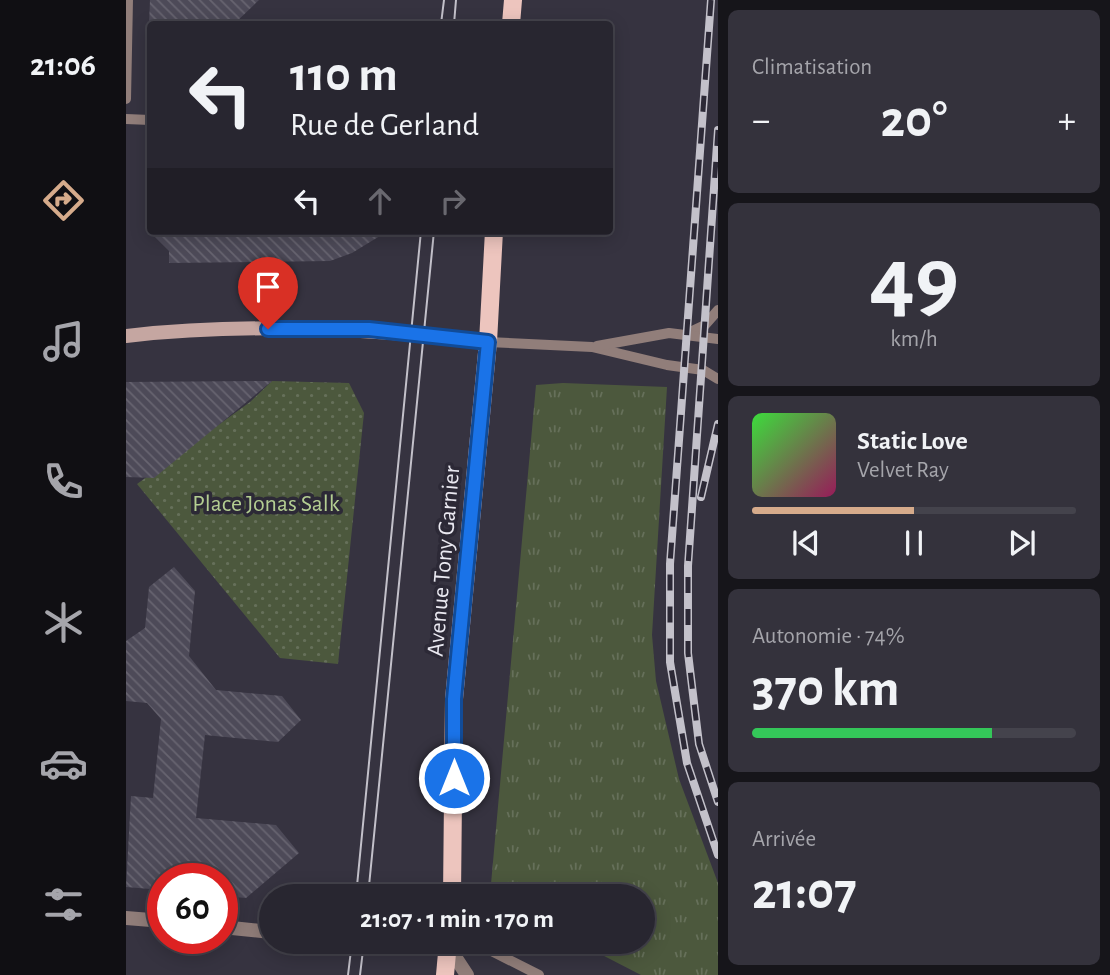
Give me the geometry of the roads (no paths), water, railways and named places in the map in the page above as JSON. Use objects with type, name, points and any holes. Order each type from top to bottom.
[{"type":"main road","points":[[511,21],[513,0]]},
{"type":"main road","name":"Avenue Tony Garnier","points":[[452,884],[454,699],[488,342],[494,235]]},
{"type":"main road","points":[[445,975],[447,954]]},
{"type":"street","points":[[126,336],[183,330],[369,329],[488,342]]},
{"type":"street","points":[[126,918],[147,920]]},
{"type":"street","points":[[238,929],[259,931]]},
{"type":"street","points":[[454,954],[467,975]]},
{"type":"lane","points":[[126,99],[128,0]]},
{"type":"lane","points":[[126,119],[147,120]]},
{"type":"lane","points":[[687,333],[705,326],[718,310]]},
{"type":"lane","points":[[592,347],[669,333],[687,333],[718,339]]},
{"type":"lane","points":[[488,342],[592,347],[667,365],[703,370],[718,379]]},
{"type":"lane","points":[[497,954],[539,975]]},
{"type":"tram line","points":[[441,21],[444,0]]},
{"type":"tram line","points":[[454,21],[456,0]]},
{"type":"tram line","points":[[357,884],[421,235]]},
{"type":"tram line","points":[[369,884],[434,235]]},
{"type":"tram line","points":[[348,975],[351,954]]},
{"type":"tram line","points":[[360,975],[363,954]]},
{"type":"railway","points":[[711,0],[670,564],[670,662],[687,763],[718,855]]},
{"type":"railway","points":[[718,130],[688,566],[688,653],[699,744],[718,802]]},
{"type":"railway","points":[[701,497],[718,424]]},
{"type":"park label","name":"Place Jonas Salk","points":[[266,503]]}]
